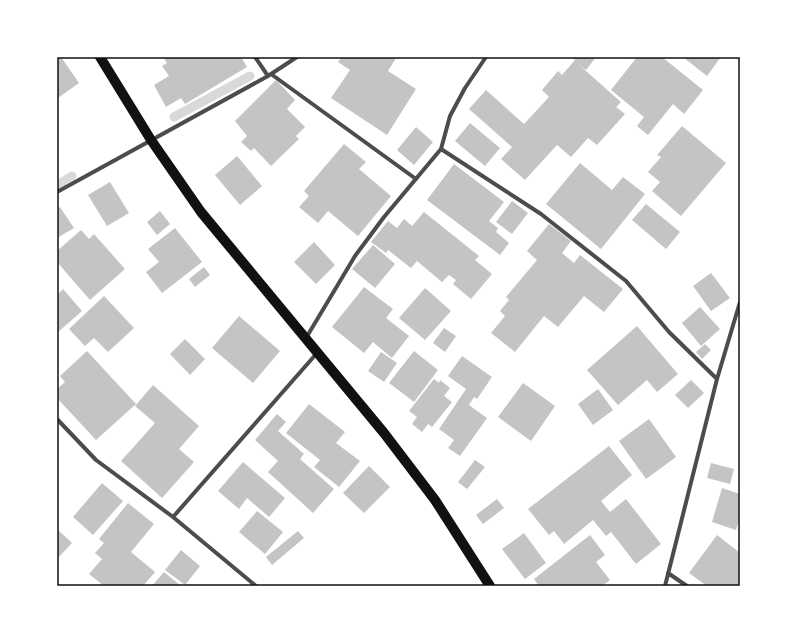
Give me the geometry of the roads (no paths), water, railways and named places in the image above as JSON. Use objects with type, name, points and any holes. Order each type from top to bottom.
[{"type":"main road","points":[[100,57],[151,140],[201,212],[384,433],[435,500],[490,586]]},
{"type":"street","points":[[255,57],[270,75],[416,179]]},
{"type":"street","points":[[57,192],[270,75],[297,57]]},
{"type":"street","points":[[306,339],[354,256],[441,149],[450,116],[465,88],[486,57]]},
{"type":"street","points":[[441,149],[541,214],[626,282],[669,332],[717,379]]},
{"type":"street","points":[[665,586],[717,379],[740,302]]},
{"type":"street","points":[[173,517],[317,353]]},
{"type":"street","points":[[57,419],[96,460],[173,517],[256,586]]},
{"type":"street","points":[[668,573],[687,586]]},
{"type":"waterway","points":[[174,117],[250,76]]},
{"type":"waterway","points":[[57,185],[72,176]]}]
